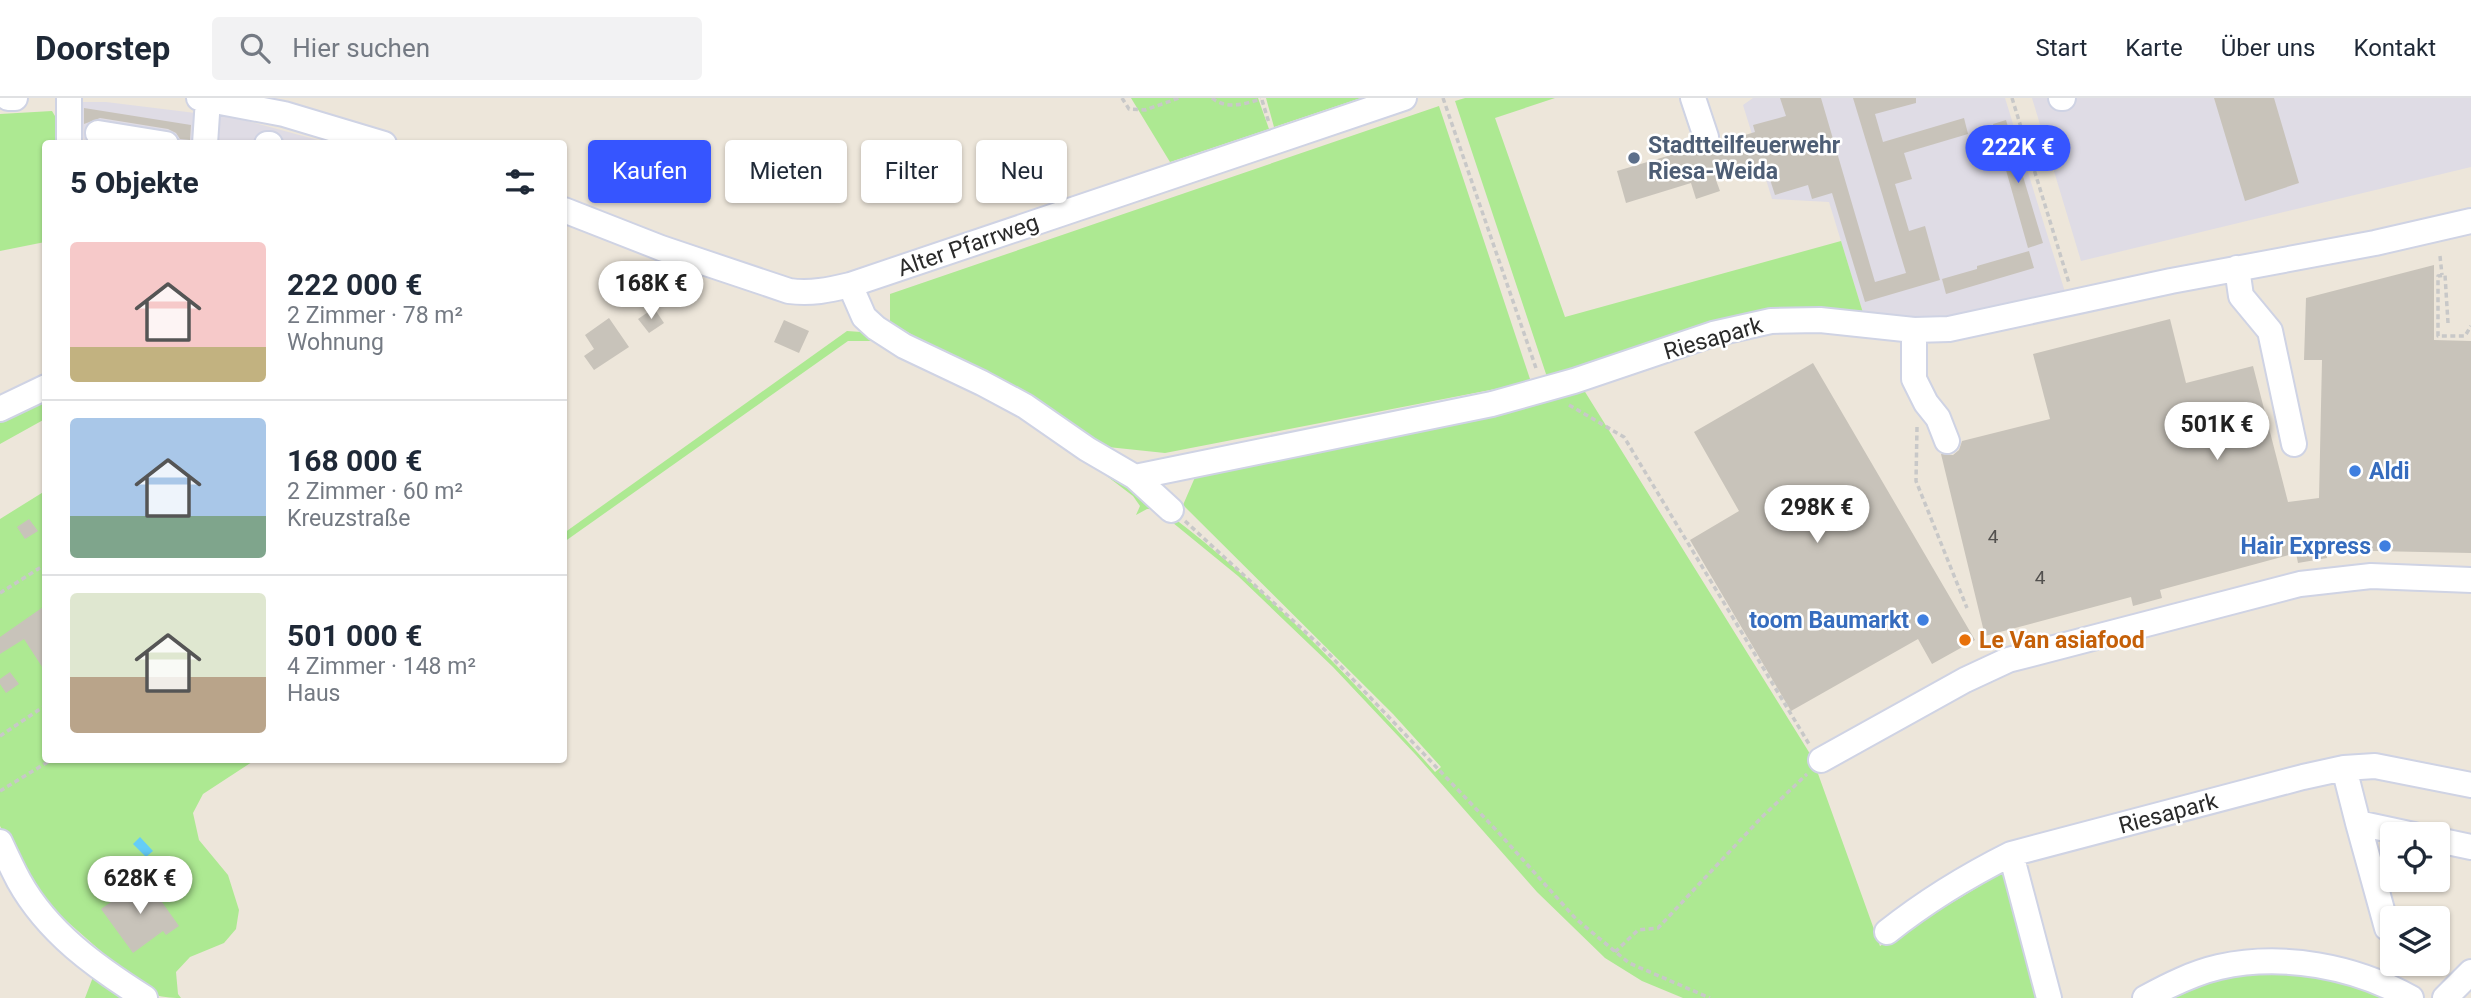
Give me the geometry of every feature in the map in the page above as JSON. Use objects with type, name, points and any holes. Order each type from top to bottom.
[{"type":"street","points":[[8,98],[15,98]]},
{"type":"street","points":[[69,98],[69,140]]},
{"type":"street","points":[[199,98],[284,114],[336,136],[360,140]]},
{"type":"street","name":"Alter Pfarrweg","points":[[567,211],[661,248],[789,291],[806,293],[850,285],[1404,98]]},
{"type":"street","points":[[1693,98],[1706,137]]},
{"type":"street","points":[[205,140],[208,99]]},
{"type":"street","points":[[98,133],[141,140]]},
{"type":"street","name":"Riesapark","points":[[1135,477],[1438,416],[1544,390],[1713,334],[1771,321],[1820,320],[1914,330],[1949,329],[2471,222]]},
{"type":"street","points":[[2237,268],[2241,296],[2270,331],[2294,444]]},
{"type":"street","points":[[850,285],[864,317],[876,328],[904,346],[1025,406],[1087,449],[1135,477],[1171,510]]},
{"type":"street","points":[[1914,330],[1914,379],[1926,403],[1938,418],[1947,441]]},
{"type":"street","points":[[0,409],[42,389]]},
{"type":"street","points":[[1821,760],[1965,680],[2008,660],[2035,652],[2300,584],[2371,576],[2471,580]]},
{"type":"street","name":"Riesapark","points":[[1887,932],[1944,890],[2011,854],[2344,768],[2375,766],[2471,785]]},
{"type":"street","points":[[2344,768],[2381,906]]},
{"type":"street","points":[[2358,823],[2380,828]]},
{"type":"street","points":[[0,842],[18,880],[54,929],[91,962],[145,998]]},
{"type":"street","points":[[2450,843],[2471,847]]},
{"type":"street","points":[[2011,854],[2049,998]]},
{"type":"street","points":[[2145,998],[2178,981],[2218,967],[2262,960],[2307,963],[2354,974],[2387,985],[2410,998]]},
{"type":"street","points":[[2445,998],[2471,972]]},
{"type":"path","points":[[1122,98],[1129,109],[1145,110],[1179,98]]},
{"type":"path","points":[[1212,98],[1219,103],[1234,106],[1261,99],[1276,141]]},
{"type":"path","points":[[1443,98],[1544,390],[1624,437],[1821,760],[1761,818],[1658,928],[1639,930],[1615,952]]},
{"type":"path","points":[[2012,98],[2074,302]]},
{"type":"path","points":[[2440,256],[2442,275],[2445,275],[2448,323]]},
{"type":"path","points":[[2442,275],[2438,276],[2438,336],[2465,336],[2471,326]]},
{"type":"path","points":[[1926,403],[1918,413],[1916,481],[1968,608]]},
{"type":"path","points":[[1171,510],[1326,651],[1577,919],[1615,952],[1647,972],[1710,998]]},
{"type":"path","points":[[0,593],[42,567]]},
{"type":"path","points":[[0,736],[42,708]]},
{"type":"path","points":[[0,791],[46,763]]},
{"type":"shaded area","points":[[1753,98],[2005,98],[2065,292],[1937,320],[1864,316],[1829,202],[1772,199],[1743,105]]},
{"type":"shaded area","points":[[2032,98],[2471,98],[2471,167],[2081,261]]},
{"type":"shaded area","points":[[77,102],[106,102],[236,118],[318,140],[84,140],[75,125]]},
{"type":"green space","points":[[1131,98],[1258,98],[1269,129],[1170,162]]},
{"type":"green space","points":[[1266,98],[1361,98],[1274,127]]},
{"type":"green space","points":[[1465,98],[1555,98],[1495,118],[1565,317],[1841,241],[1864,316],[1787,307],[1735,317],[1547,377],[1455,101]]},
{"type":"green space","points":[[1439,106],[1531,382],[1165,453],[1108,447],[890,322],[890,294]]},
{"type":"green space","points":[[52,111],[64,131],[64,140],[42,140],[42,243],[0,251],[0,114]]},
{"type":"green space","points":[[847,331],[861,332],[976,388],[873,341],[848,341],[567,540],[567,531]]},
{"type":"green space","points":[[1582,387],[1812,757],[1880,946],[2003,872],[2038,998],[1683,998],[1642,981],[1605,958],[1537,892],[1416,755],[1333,667],[1238,576],[1156,509],[1147,509],[1136,515],[1140,506],[1133,496],[1062,442],[1155,504],[1230,564],[1302,630],[1435,772],[1441,767],[1393,714],[1183,505],[1199,468],[1509,412]]},
{"type":"green space","points":[[42,396],[42,421],[0,444],[0,419]]},
{"type":"green space","points":[[42,493],[42,763],[250,763],[203,794],[193,813],[199,840],[228,875],[239,910],[236,929],[224,943],[190,957],[176,972],[178,994],[181,998],[158,996],[139,987],[37,895],[0,826],[0,519]]},
{"type":"green space","points":[[2311,972],[2390,998],[2165,998],[2225,975]]},
{"type":"green space","points":[[93,977],[135,998],[85,998]]},
{"type":"water","points":[[140,837],[153,851],[146,857],[133,844]]},
{"type":"building","points":[[1780,98],[1821,98],[1875,282],[1906,273],[1853,98],[1916,98],[1916,103],[1875,114],[1883,142],[1964,118],[1968,134],[1904,153],[1912,179],[1895,184],[1909,231],[1925,226],[1940,280],[1865,302],[1832,193],[1812,199],[1808,185],[1775,195],[1765,164],[1716,180],[1720,191],[1696,199],[1691,183],[1626,203],[1617,171],[1681,152],[1682,155],[1699,150],[1710,151],[1719,143],[1755,132],[1753,125],[1786,116]]},
{"type":"building","points":[[2214,98],[2274,98],[2299,183],[2245,201]]},
{"type":"building","points":[[84,108],[191,125],[190,140],[180,139],[168,129],[100,118],[84,124]]},
{"type":"building","points":[[2006,120],[2043,243],[2028,248],[1993,124]]},
{"type":"building","points":[[2029,251],[2034,268],[1946,294],[1942,279]]},
{"type":"building","points":[[2434,265],[2434,340],[2471,341],[2471,553],[2326,550],[2327,558],[2298,563],[2296,553],[2160,590],[2162,598],[2133,606],[2131,597],[1985,636],[1941,454],[1953,455],[1959,450],[1962,441],[2050,419],[2033,354],[2170,319],[2186,383],[2253,366],[2288,502],[2319,498],[2322,360],[2304,360],[2306,298]]},
{"type":"building","points":[[654,308],[664,323],[649,333],[638,319]]},
{"type":"building","points":[[609,318],[629,347],[594,370],[584,356],[594,349],[585,335]]},
{"type":"building","points":[[784,320],[809,331],[799,353],[774,342]]},
{"type":"building","points":[[1813,363],[1975,640],[1932,664],[1918,639],[1791,711],[1690,540],[1739,511],[1694,432]]},
{"type":"building","points":[[29,519],[38,531],[25,539],[17,527]]},
{"type":"building","points":[[42,608],[42,667],[24,639],[0,654],[0,637]]},
{"type":"building","points":[[10,672],[19,684],[6,693],[0,679]]},
{"type":"building","points":[[145,878],[179,926],[166,935],[163,931],[133,953],[101,909]]},
{"type":"place","name":"Stadtteilfeuerwehr Riesa-Weida","points":[[1634,158]]},
{"type":"place","name":"Aldi","points":[[2355,471]]},
{"type":"place","name":"Hair Express","points":[[2385,546]]},
{"type":"place","name":"toom Baumarkt","points":[[1923,620]]},
{"type":"place","name":"Le Van asiafood","points":[[1965,640]]}]
